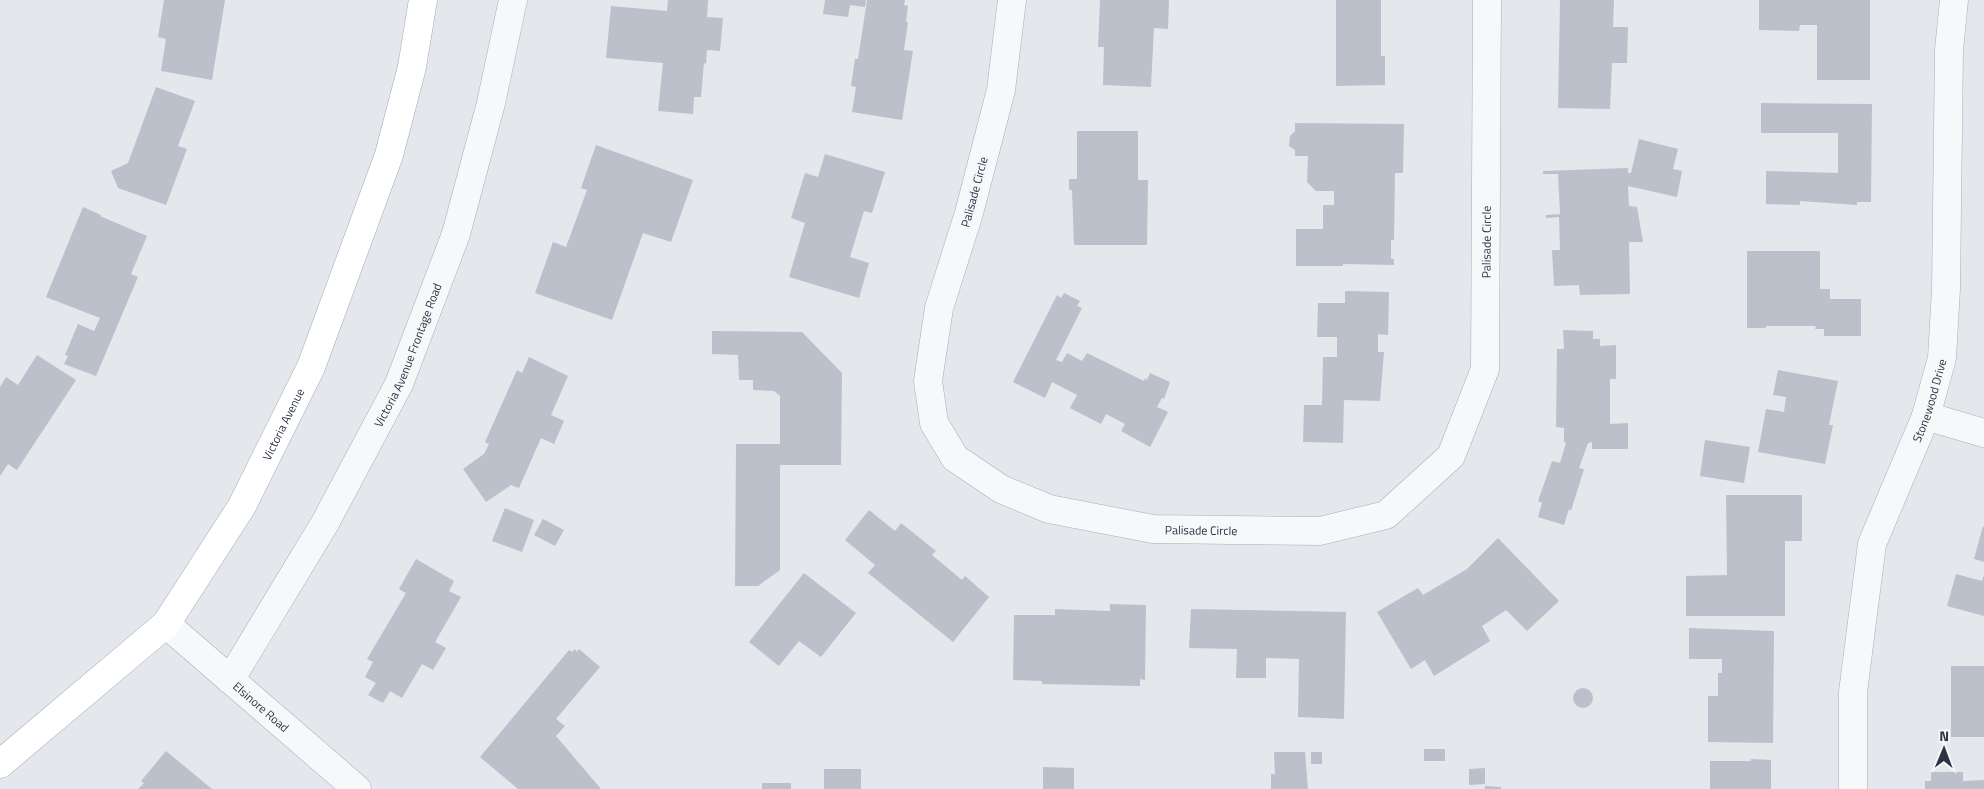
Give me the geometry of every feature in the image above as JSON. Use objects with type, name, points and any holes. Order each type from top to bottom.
[{"type":"main road","name":"Victoria Avenue","points":[[0,764],[166,624],[242,506],[311,367],[388,155],[412,67],[423,0]]},
{"type":"street","name":"Victoria Avenue Frontage Road","points":[[230,680],[325,523],[399,384],[456,234],[491,103],[513,0]]},
{"type":"street","name":"Palisade Circle","points":[[1012,0],[1001,90],[970,213],[939,308],[928,381],[934,423],[954,458],[1001,489],[1049,509],[1154,529],[1320,531],[1386,515],[1451,456],[1485,369],[1487,0]]},
{"type":"street","name":"Stonewood Drive","points":[[1853,789],[1853,692],[1872,544],[1926,416],[1942,358],[1946,288],[1949,50],[1954,0]]},
{"type":"street","points":[[1926,416],[1984,433]]},
{"type":"street","name":"Elsinore Road","points":[[166,624],[357,789]]},
{"type":"building","points":[[164,0],[225,0],[212,80],[161,71],[166,39],[158,37]]},
{"type":"building","points":[[668,0],[708,0],[707,17],[723,18],[720,51],[707,50],[701,97],[694,97],[693,114],[658,111],[663,63],[606,58],[611,6],[667,11]]},
{"type":"building","points":[[825,0],[866,0],[865,7],[850,5],[848,17],[823,14]]},
{"type":"building","points":[[867,0],[905,0],[904,5],[908,6],[904,50],[913,51],[902,120],[852,112],[856,87],[851,86],[855,59],[858,59]]},
{"type":"building","points":[[1100,0],[1169,0],[1168,29],[1154,28],[1151,87],[1103,85],[1104,47],[1098,47]]},
{"type":"building","points":[[1336,0],[1381,0],[1381,56],[1385,56],[1385,85],[1336,86]]},
{"type":"building","points":[[1560,0],[1614,0],[1613,27],[1628,27],[1627,63],[1612,63],[1610,109],[1558,108]]},
{"type":"building","points":[[1759,0],[1870,0],[1870,80],[1817,80],[1817,25],[1800,25],[1799,31],[1759,30]]},
{"type":"building","points":[[156,87],[195,101],[178,146],[187,149],[166,205],[118,188],[111,171],[128,163]]},
{"type":"building","points":[[1761,103],[1872,104],[1871,202],[1857,202],[1857,205],[1800,201],[1800,205],[1766,204],[1766,171],[1838,173],[1838,133],[1761,133]]},
{"type":"building","points":[[1295,123],[1404,124],[1403,173],[1395,173],[1394,240],[1391,240],[1391,259],[1394,259],[1394,265],[1343,264],[1343,266],[1296,266],[1296,229],[1323,229],[1323,205],[1334,205],[1334,191],[1316,191],[1307,182],[1308,156],[1295,156],[1295,150],[1289,146],[1290,136],[1295,131]]},
{"type":"building","points":[[1077,131],[1138,131],[1138,180],[1148,180],[1147,245],[1074,245],[1072,190],[1069,190],[1069,179],[1077,179]]},
{"type":"building","points":[[1639,139],[1678,149],[1673,169],[1682,171],[1677,197],[1628,186],[1629,206],[1637,207],[1643,242],[1629,242],[1630,294],[1580,295],[1579,285],[1554,286],[1552,250],[1560,250],[1559,217],[1546,218],[1546,215],[1560,214],[1558,174],[1543,174],[1543,171],[1628,168],[1628,173],[1631,173]]},
{"type":"building","points":[[596,145],[693,180],[671,242],[643,233],[612,320],[535,293],[553,242],[566,247],[587,190],[581,188]]},
{"type":"building","points":[[825,154],[885,172],[872,213],[864,211],[850,257],[869,263],[859,298],[789,277],[805,223],[791,218],[805,173],[818,177]]},
{"type":"building","points":[[83,207],[147,236],[131,274],[138,277],[96,376],[64,364],[68,356],[65,355],[78,324],[94,331],[100,318],[46,297]]},
{"type":"building","points":[[1747,251],[1820,251],[1820,289],[1830,289],[1830,299],[1861,299],[1861,336],[1824,336],[1824,329],[1815,329],[1816,326],[1747,328]]},
{"type":"building","points":[[1345,291],[1389,292],[1388,335],[1378,334],[1378,352],[1384,352],[1380,401],[1344,400],[1343,443],[1303,442],[1304,405],[1322,405],[1323,357],[1337,357],[1337,337],[1317,337],[1318,303],[1345,303]]},
{"type":"building","points":[[1064,293],[1080,301],[1077,306],[1082,308],[1056,360],[1062,362],[1067,353],[1082,361],[1087,353],[1144,381],[1145,378],[1147,380],[1150,373],[1170,382],[1164,399],[1162,398],[1157,407],[1168,412],[1150,447],[1121,431],[1125,424],[1106,414],[1101,424],[1070,408],[1077,395],[1052,382],[1045,398],[1013,382],[1057,295],[1061,298]]},
{"type":"building","points":[[1563,330],[1593,331],[1593,339],[1600,339],[1600,346],[1616,345],[1616,379],[1610,379],[1610,424],[1628,423],[1628,449],[1592,449],[1592,442],[1588,443],[1579,468],[1584,469],[1571,511],[1569,509],[1564,525],[1538,517],[1542,503],[1538,501],[1552,461],[1560,463],[1566,443],[1564,442],[1564,428],[1556,427],[1557,349],[1564,349]]},
{"type":"building","points":[[712,331],[802,332],[842,373],[841,465],[780,465],[780,570],[758,586],[735,586],[736,444],[780,444],[780,396],[774,391],[753,390],[753,380],[739,380],[738,355],[712,354]]},
{"type":"building","points":[[37,355],[76,380],[17,470],[8,464],[0,476],[0,387],[6,377],[18,385]]},
{"type":"building","points":[[529,357],[568,376],[551,415],[564,421],[554,444],[541,438],[519,488],[511,485],[486,502],[463,469],[484,454],[489,444],[485,442],[517,370],[522,373]]},
{"type":"building","points":[[1778,370],[1838,381],[1829,425],[1833,425],[1825,464],[1758,452],[1766,409],[1784,412],[1786,397],[1773,395]]},
{"type":"building","points":[[1705,440],[1750,447],[1744,483],[1700,476]]},
{"type":"building","points":[[1726,495],[1802,495],[1802,541],[1785,541],[1785,616],[1686,616],[1686,576],[1727,575]]},
{"type":"building","points":[[505,508],[534,520],[522,552],[492,541]]},
{"type":"building","points":[[869,510],[895,531],[901,523],[936,551],[932,555],[962,580],[965,576],[989,597],[953,642],[868,573],[875,565],[845,540]]},
{"type":"building","points":[[543,519],[564,530],[555,546],[534,535]]},
{"type":"building","points":[[1984,527],[1984,562],[1974,559]]},
{"type":"building","points":[[1498,538],[1559,601],[1527,631],[1506,610],[1482,626],[1490,641],[1434,676],[1425,660],[1411,669],[1377,612],[1418,588],[1423,595],[1467,569]]},
{"type":"building","points":[[416,559],[454,581],[449,591],[461,597],[435,642],[446,648],[433,670],[422,664],[402,698],[390,691],[383,703],[368,695],[376,683],[365,677],[373,662],[367,659],[406,593],[399,589]]},
{"type":"building","points":[[804,573],[856,613],[821,657],[799,641],[779,666],[749,642]]},
{"type":"building","points":[[1956,574],[1982,581],[1984,575],[1984,616],[1947,606]]},
{"type":"building","points":[[1110,604],[1146,605],[1145,680],[1140,679],[1140,686],[1042,684],[1042,681],[1013,680],[1014,615],[1055,615],[1055,609],[1110,611]]},
{"type":"building","points":[[1191,609],[1346,612],[1344,719],[1298,717],[1299,659],[1266,658],[1266,678],[1236,678],[1237,649],[1189,648]]},
{"type":"building","points":[[1689,628],[1774,631],[1773,743],[1708,742],[1708,696],[1718,696],[1718,673],[1722,673],[1722,659],[1689,659]]},
{"type":"building","points":[[575,649],[577,652],[579,649],[600,667],[556,719],[565,726],[556,736],[601,789],[518,789],[480,757],[569,650],[572,652]]},
{"type":"building","points":[[1951,666],[1984,666],[1984,737],[1951,737]]},
{"type":"building","points":[[1583,688],[1590,691],[1593,698],[1590,705],[1583,708],[1576,705],[1573,698],[1576,691]]},
{"type":"building","points":[[1424,749],[1445,749],[1445,761],[1424,761]]},
{"type":"building","points":[[166,751],[212,789],[138,789],[144,783],[141,781]]},
{"type":"building","points":[[1274,752],[1305,752],[1308,789],[1271,789],[1271,774],[1275,774]]},
{"type":"building","points":[[1311,752],[1322,752],[1322,764],[1311,764]]},
{"type":"building","points":[[1751,759],[1771,760],[1771,789],[1710,789],[1710,761],[1751,761]]},
{"type":"building","points":[[1043,767],[1074,768],[1074,789],[1043,789]]},
{"type":"building","points":[[1485,768],[1485,784],[1469,785],[1469,769]]},
{"type":"building","points":[[824,769],[861,769],[861,789],[824,789]]},
{"type":"building","points":[[1931,772],[1963,772],[1963,781],[1984,780],[1984,789],[1925,789],[1925,781],[1931,781]]},
{"type":"building","points":[[762,783],[791,783],[791,789],[762,789]]},
{"type":"building","points":[[1485,786],[1501,787],[1501,789],[1485,789]]}]
